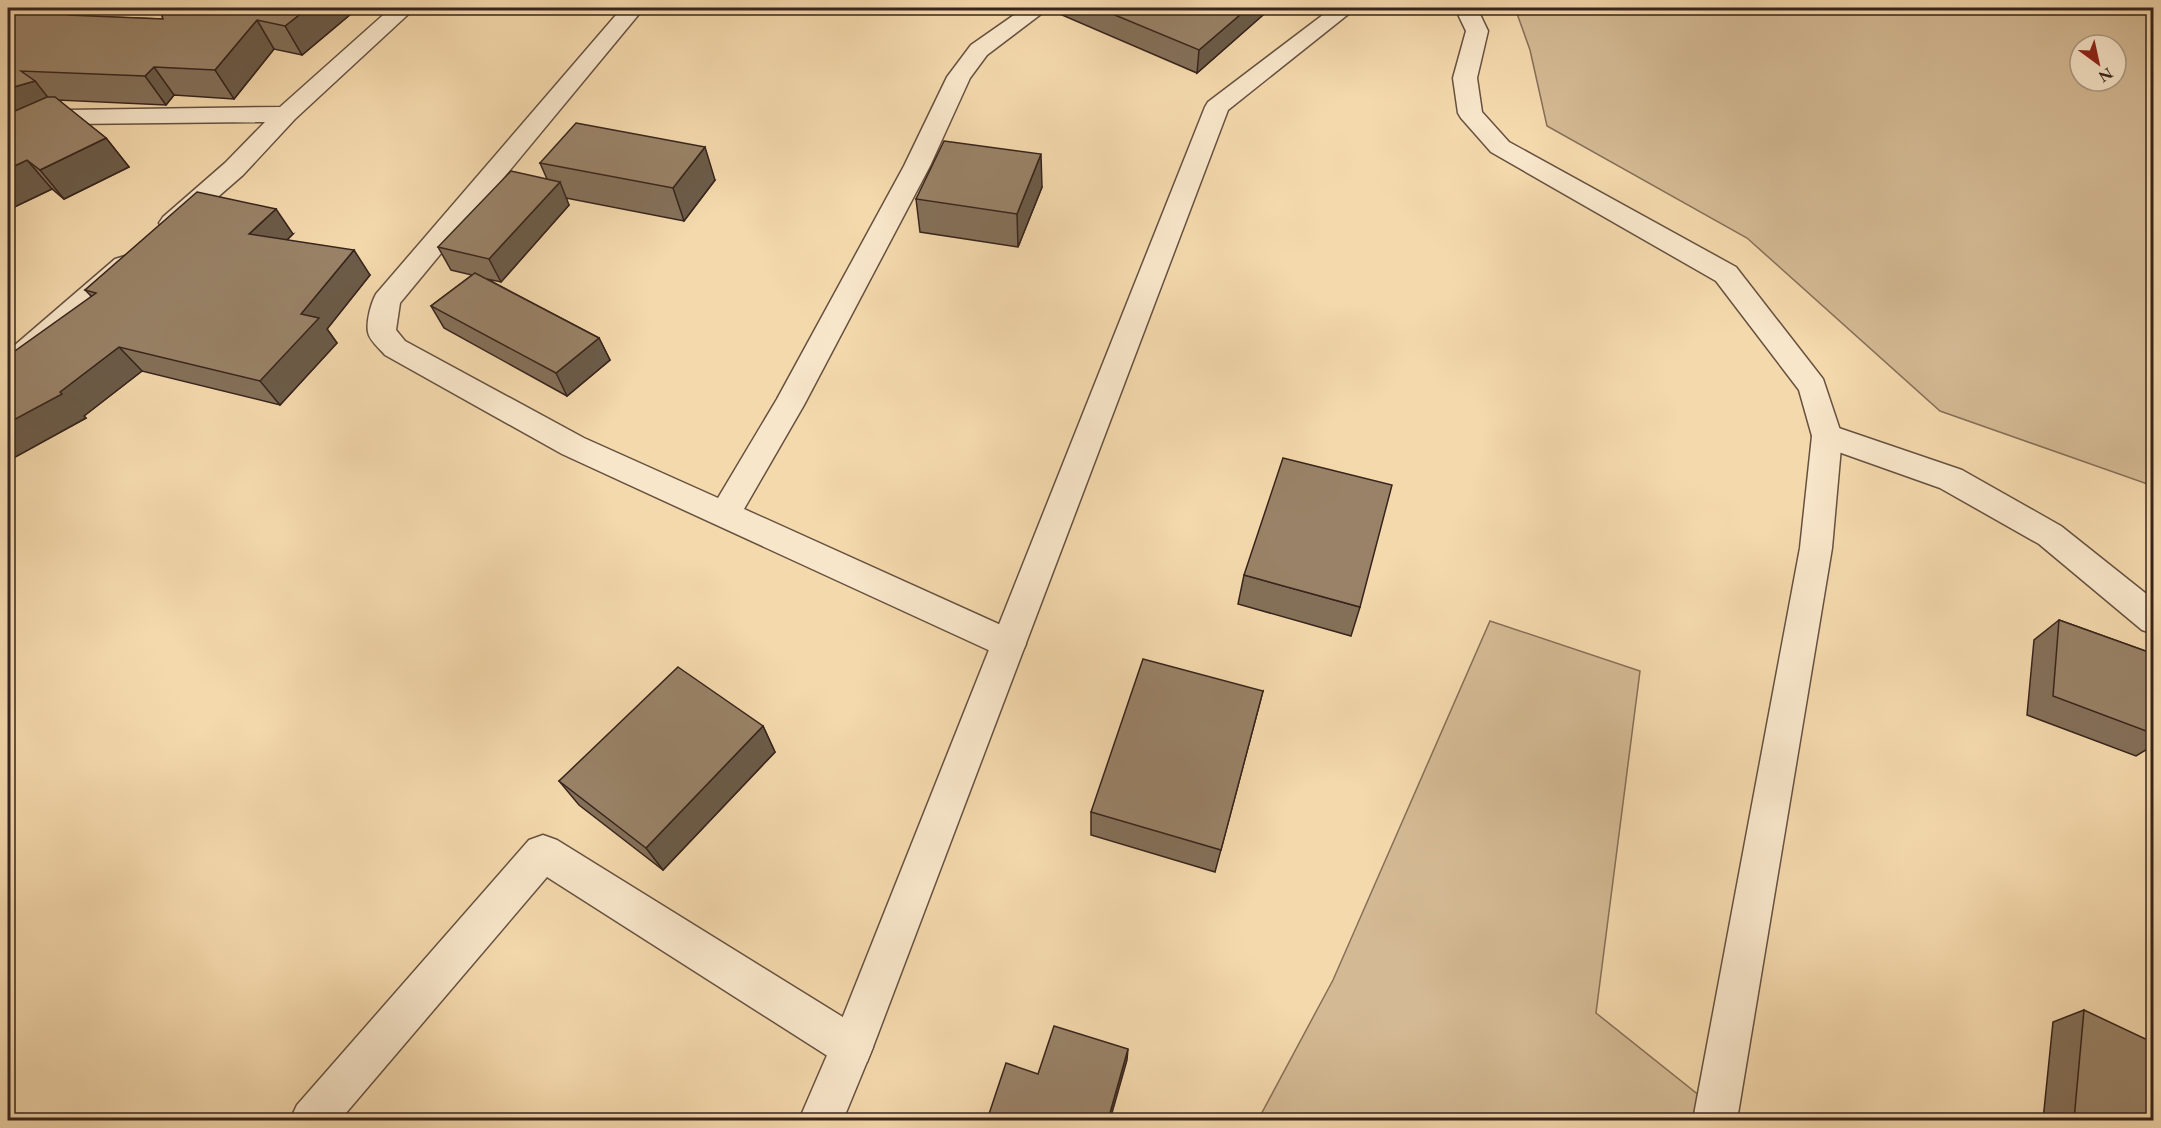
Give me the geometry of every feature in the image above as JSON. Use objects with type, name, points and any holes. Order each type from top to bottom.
[{"type":"street","points":[[8,365],[19,358],[234,169],[286,114],[404,8]]},
{"type":"street","points":[[633,8],[386,301],[382,332],[395,348],[573,446],[1009,644]]},
{"type":"street","points":[[724,515],[817,353],[916,166],[959,77],[979,50],[1038,8]]},
{"type":"street","points":[[821,1120],[852,1047],[1217,107],[1346,8]]},
{"type":"street","points":[[1466,8],[1477,31],[1465,78],[1470,114],[1500,147],[1726,274],[1813,387],[1827,436],[1816,548],[1715,1120]]},
{"type":"street","points":[[8,144],[48,123],[67,117],[286,114]]},
{"type":"street","points":[[1827,436],[1961,484],[2050,535],[2154,620]]},
{"type":"street","points":[[312,1120],[543,853],[852,1047]]},
{"type":"shaded area","points":[[1515,8],[2153,8],[2153,486],[1940,411],[1747,238],[1547,126],[1530,50]]},
{"type":"shaded area","points":[[1490,621],[1640,671],[1596,1013],[1730,1120],[1258,1120],[1333,980]]},
{"type":"building","points":[[8,8],[66,8],[68,15],[163,19],[160,8],[308,8],[285,26],[257,20],[215,70],[154,67],[145,76],[21,71],[35,81],[8,91]]},
{"type":"building","points":[[1098,8],[1248,8],[1199,50]]},
{"type":"building","points":[[47,97],[55,97],[106,138],[40,170],[27,160],[8,169],[8,114]]},
{"type":"building","points":[[576,123],[705,147],[673,188],[540,163]]},
{"type":"building","points":[[944,141],[1041,154],[1017,214],[916,199]]},
{"type":"building","points":[[511,171],[560,182],[489,259],[438,247]]},
{"type":"building","points":[[197,192],[276,209],[249,234],[354,250],[301,314],[319,318],[260,381],[119,347],[60,392],[62,394],[8,423],[8,356],[96,293],[85,290]]},
{"type":"building","points":[[475,273],[599,338],[556,373],[431,306]]},
{"type":"building","points":[[1283,458],[1392,485],[1360,607],[1244,575]]},
{"type":"building","points":[[2059,620],[2154,654],[2154,734],[2053,696]]},
{"type":"building","points":[[1143,659],[1263,691],[1221,850],[1091,812]]},
{"type":"building","points":[[678,667],[763,726],[646,848],[559,781]]},
{"type":"building","points":[[2084,1010],[2154,1043],[2154,1120],[2074,1120]]},
{"type":"building","points":[[1054,1026],[1128,1049],[1108,1120],[987,1120],[1006,1063],[1038,1074]]}]
